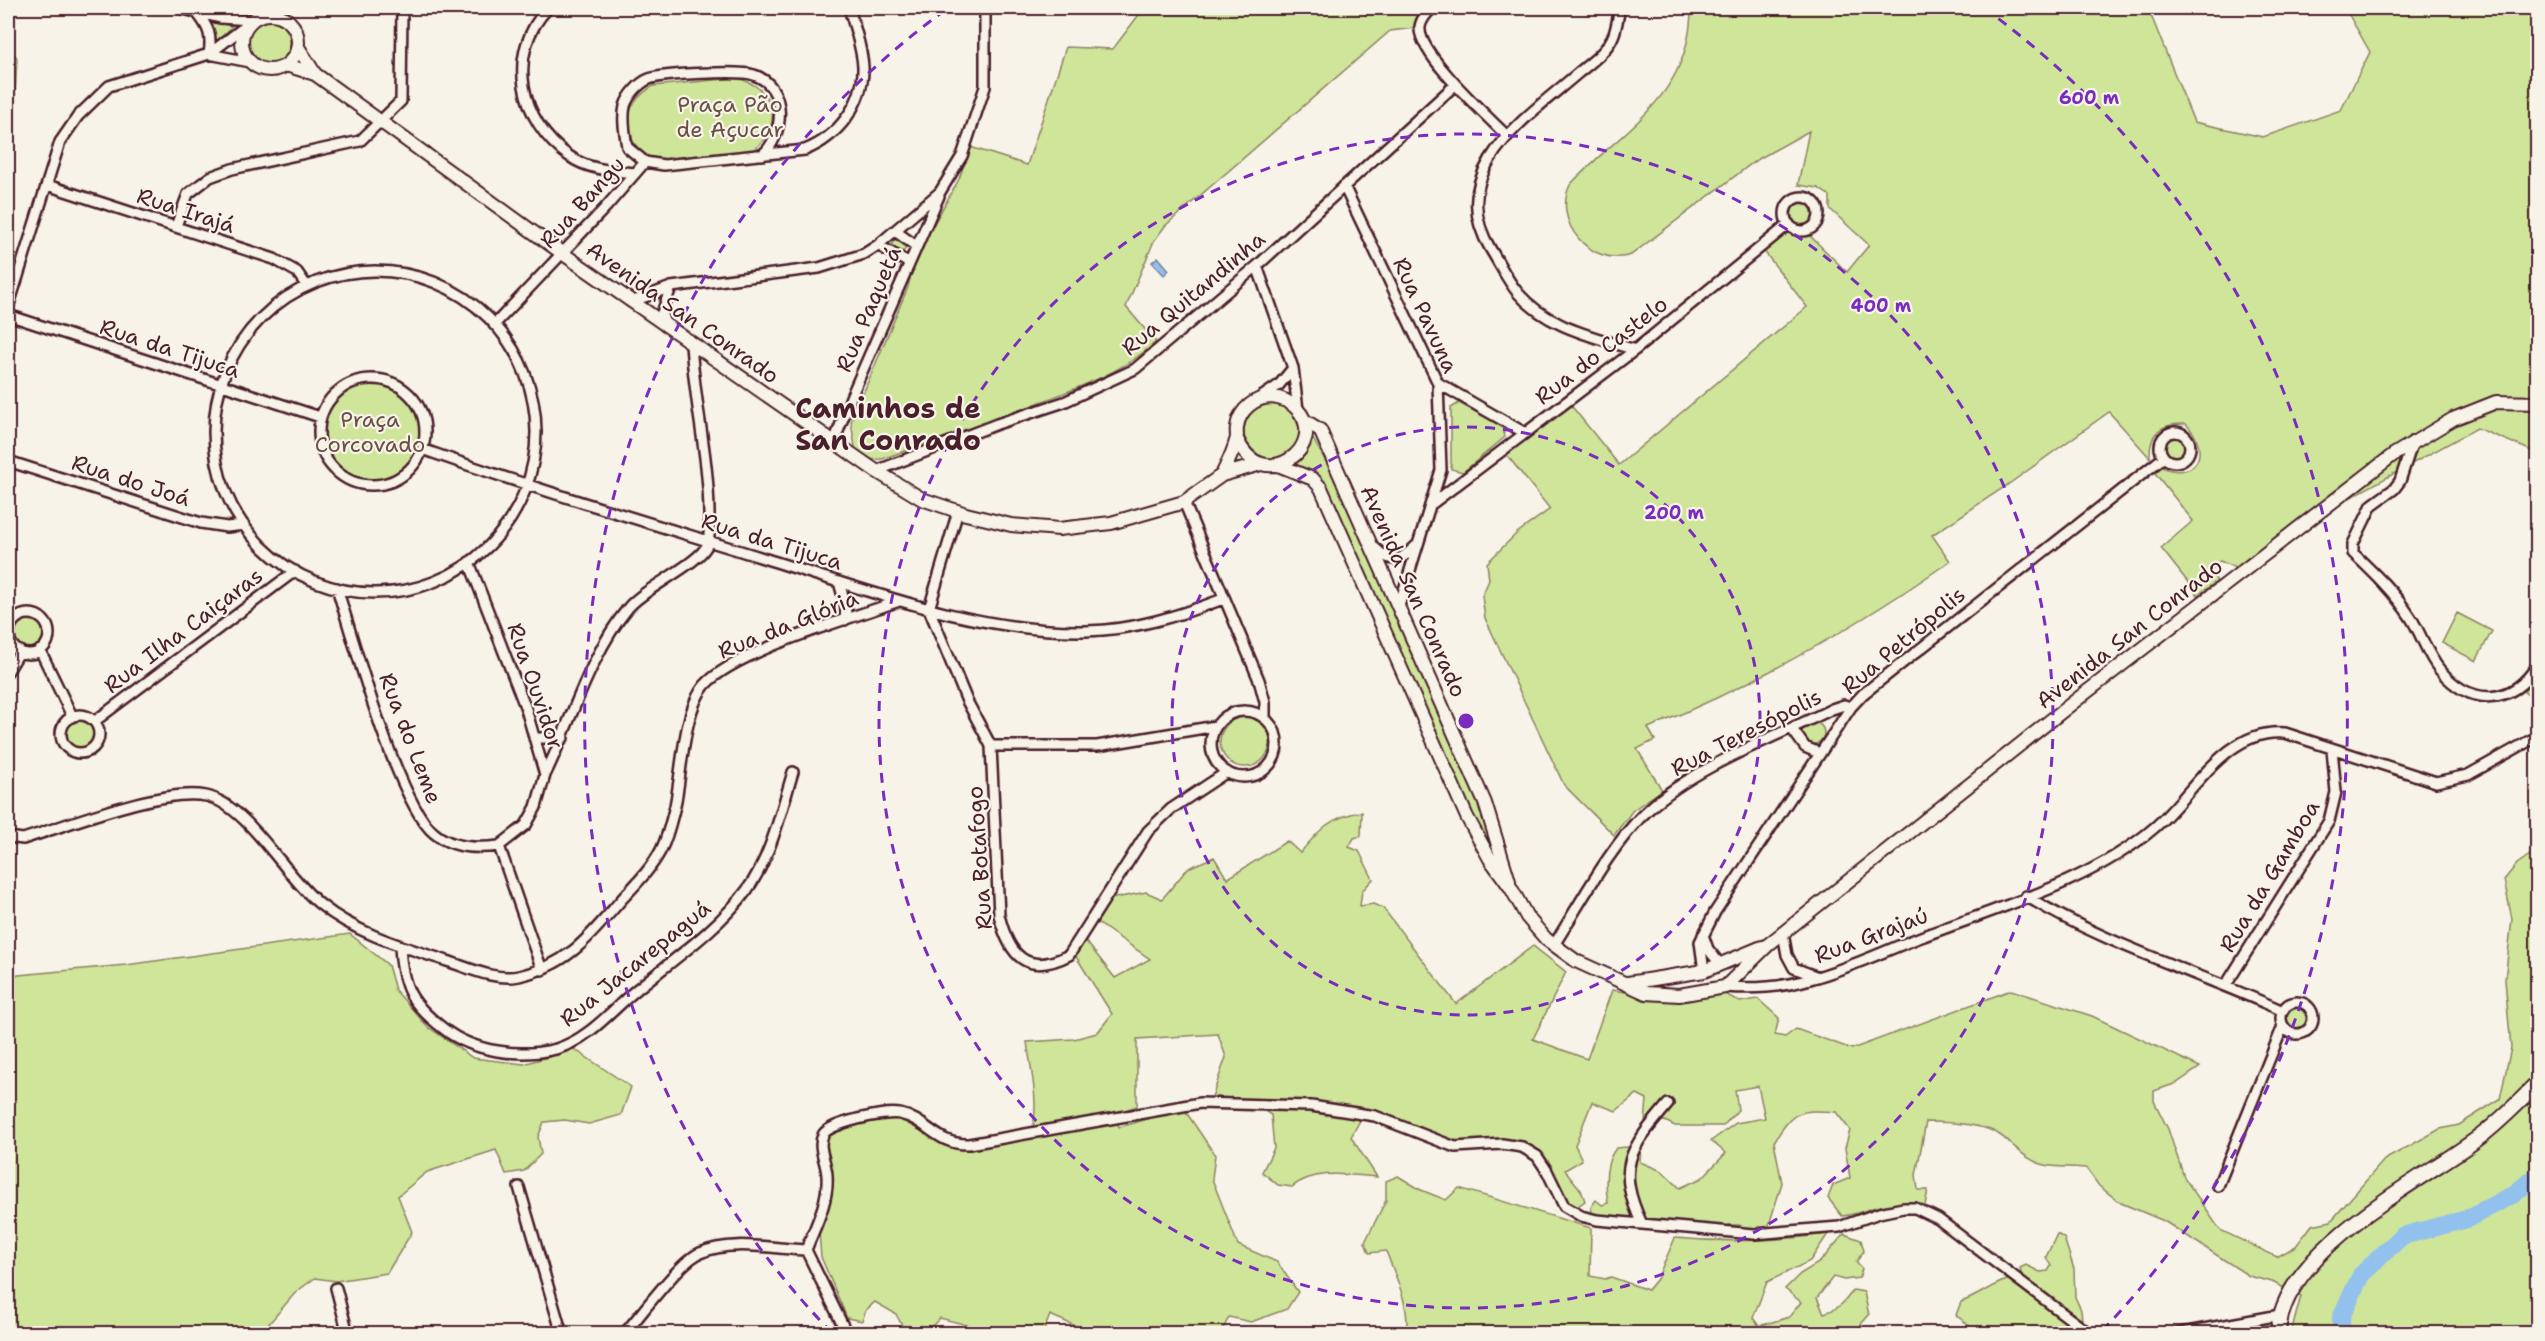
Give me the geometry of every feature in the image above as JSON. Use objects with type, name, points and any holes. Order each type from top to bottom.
[{"type":"main road","points":[[2278,1334],[2280,1315],[2287,1297],[2300,1278],[2338,1236],[2478,1138],[2538,1083]]},
{"type":"street","points":[[178,8],[198,14],[254,17],[273,14],[288,20]]},
{"type":"street","points":[[209,54],[250,62],[265,69],[274,69],[286,64],[298,47],[298,37],[284,8]]},
{"type":"street","points":[[176,226],[188,194],[210,177],[232,169],[360,141],[381,122],[401,101],[402,8]]},
{"type":"street","points":[[548,8],[528,35],[521,62],[524,88],[537,125],[570,157],[599,170],[635,173]]},
{"type":"street","name":"Rua Bangu","points":[[494,325],[645,162],[664,165],[806,150],[821,144],[836,131],[854,106],[862,79],[863,66],[849,8]]},
{"type":"street","name":"Rua Paquetá","points":[[834,442],[940,192],[962,156],[985,87],[985,8]]},
{"type":"street","points":[[1432,8],[1426,13],[1420,28],[1424,45],[1455,85],[1506,135]]},
{"type":"street","points":[[1620,8],[1614,36],[1599,55],[1506,135],[1482,176],[1476,195],[1478,219],[1489,246],[1517,292],[1541,314],[1574,331],[1635,350]]},
{"type":"street","points":[[198,14],[208,27],[212,39],[209,54]]},
{"type":"street","points":[[8,308],[60,142],[78,116],[110,86],[209,54],[254,17]]},
{"type":"street","points":[[250,62],[242,40],[254,17]]},
{"type":"street","name":"Avenida San Conrado","points":[[298,47],[315,74]]},
{"type":"street","name":"Avenida San Conrado","points":[[286,64],[315,74],[562,254],[876,471],[922,499],[1011,525],[1059,529],[1111,523],[1184,502],[1222,476],[1261,464]]},
{"type":"street","points":[[645,162],[627,147],[625,105],[635,90],[649,80],[708,74],[754,74],[765,81],[774,93],[780,124],[775,139],[761,156]]},
{"type":"street","name":"Rua Quitandinha","points":[[876,471],[997,424],[1064,402],[1135,369],[1257,266],[1455,85]]},
{"type":"street","name":"Rua Irajá","points":[[46,185],[274,259],[297,272],[306,285]]},
{"type":"street","name":"Rua Pavuna","points":[[1344,186],[1438,383],[1442,470],[1399,606]]},
{"type":"street","name":"Rua Paquetá","points":[[631,302],[671,287],[819,268],[864,254],[878,245],[940,192]]},
{"type":"street","name":"Rua do Castelo","points":[[1433,503],[1635,350],[1789,224]]},
{"type":"street","points":[[895,231],[916,246]]},
{"type":"street","points":[[878,245],[909,263]]},
{"type":"street","points":[[1238,439],[1242,450],[1261,464],[1278,465],[1289,461],[1304,443],[1293,368],[1257,266]]},
{"type":"street","points":[[350,273],[400,274],[444,288],[468,302],[494,325],[516,355],[529,386],[535,414],[536,447],[527,487],[507,525],[490,545],[469,562],[439,580],[408,590],[378,593],[337,588],[314,581],[295,571],[256,541],[235,512],[220,477],[214,444],[214,415],[226,368],[244,337],[266,313],[306,285],[350,273]]},
{"type":"street","points":[[665,326],[662,314],[671,287]]},
{"type":"street","name":"Rua da Tijuca","points":[[8,315],[320,417]]},
{"type":"street","points":[[545,776],[612,628],[629,606],[655,584],[695,559],[709,541],[709,484],[697,412],[691,343]]},
{"type":"street","points":[[1222,476],[1238,439],[1240,416],[1247,406],[1279,385],[1293,368]]},
{"type":"street","points":[[369,379],[386,381],[408,394],[423,415],[425,432],[422,449],[414,465],[401,477],[384,484],[366,485],[349,480],[334,470],[324,456],[319,439],[320,417],[337,391],[352,382],[369,379]]},
{"type":"street","points":[[1438,383],[1525,433]]},
{"type":"street","points":[[1257,400],[1280,398],[1301,415]]},
{"type":"street","name":"Avenida San Conrado","points":[[1278,465],[1313,479],[1321,488],[1467,817],[1490,859],[1511,888],[1527,917],[1554,945],[1576,961],[1628,983],[1639,991],[1655,994],[1706,992],[1725,987],[1769,944],[2075,701],[2413,441],[2453,419],[2496,402],[2538,403]]},
{"type":"street","name":"Avenida San Conrado","points":[[1301,415],[1320,430],[1372,545],[1485,803],[1511,888]]},
{"type":"street","points":[[2413,441],[2400,481],[2394,489],[2372,505],[2353,544],[2353,553],[2389,588],[2412,619],[2427,652],[2440,671],[2464,691],[2485,698],[2502,696],[2515,688],[2538,664]]},
{"type":"street","name":"Rua da Tijuca","points":[[422,449],[527,487],[899,601],[1003,623],[1085,631],[1122,629],[1158,621],[1222,599]]},
{"type":"street","name":"Rua Petrópolis","points":[[1703,935],[1819,753],[1851,707],[1863,694],[2164,457]]},
{"type":"street","name":"Rua do Joá","points":[[8,461],[201,523],[227,527],[244,525]]},
{"type":"street","points":[[1184,502],[1222,599],[1259,680],[1265,702],[1265,718],[1276,736],[1274,758],[1259,773],[1248,776],[1227,772],[1213,755],[1211,740],[1216,726],[1223,718],[1244,711],[1265,718]]},
{"type":"street","points":[[929,609],[958,511]]},
{"type":"street","points":[[1372,545],[1385,558],[1394,561],[1403,558],[1419,543]]},
{"type":"street","name":"Rua Ouvidor","points":[[469,562],[526,709],[545,776],[537,807],[526,825],[499,846]]},
{"type":"street","name":"Rua Ilha Caiçaras","points":[[95,721],[295,571]]},
{"type":"street","points":[[839,582],[846,607],[844,620]]},
{"type":"street","name":"Rua do Leme","points":[[337,588],[399,773],[421,819],[434,834],[454,844],[484,848],[499,846]]},
{"type":"street","name":"Rua da Glória","points":[[8,837],[23,839],[172,795],[207,796],[228,806],[251,825],[281,864],[320,905],[347,923],[399,946],[496,977],[514,977],[542,970],[580,947],[658,856],[671,822],[691,714],[703,687],[720,670],[844,620],[899,601]]},
{"type":"street","name":"Rua Botafogo","points":[[929,609],[967,701],[991,746],[999,915],[1005,941],[1018,957],[1032,963],[1054,963],[1069,955],[1148,831],[1171,809],[1227,772]]},
{"type":"street","points":[[25,615],[38,616],[44,621],[49,633],[48,640],[40,650],[30,654],[20,651],[10,637],[9,627],[25,615]]},
{"type":"street","points":[[40,650],[72,716]]},
{"type":"street","points":[[8,671],[20,651]]},
{"type":"street","name":"Rua Teresópolis","points":[[1554,945],[1605,865],[1649,809],[1695,776],[1832,709],[1844,705],[1851,707]]},
{"type":"street","points":[[80,714],[95,721],[100,733],[92,750],[80,753],[68,749],[61,738],[63,725],[72,716],[80,714]]},
{"type":"street","points":[[991,746],[1097,746],[1216,726]]},
{"type":"street","points":[[1792,729],[1805,747],[1819,753]]},
{"type":"street","name":"Rua Grajaú","points":[[1725,987],[1785,984],[1818,977],[2053,887],[2131,846],[2154,828],[2237,744],[2249,738],[2269,732],[2285,734],[2426,781],[2448,782],[2468,775],[2538,736]]},
{"type":"street","points":[[534,738],[563,738]]},
{"type":"street","name":"Rua da Gamboa","points":[[2226,985],[2329,821],[2336,792],[2332,748]]},
{"type":"street","name":"Rua Jacarepaguá","points":[[399,946],[400,966],[408,994],[429,1018],[455,1038],[500,1051],[522,1053],[557,1049],[601,1022],[725,916],[748,889],[761,866],[793,772]]},
{"type":"street","points":[[499,846],[542,970]]},
{"type":"street","points":[[2026,896],[2071,923],[2226,985],[2283,1011]]},
{"type":"street","points":[[1783,933],[1787,955],[1794,968],[1818,977]]},
{"type":"street","points":[[1703,935],[1708,949],[1726,974],[1725,987]]},
{"type":"street","points":[[1703,935],[1700,942],[1706,992]]},
{"type":"street","name":"Avenida San Conrado","points":[[1704,971],[1769,944]]},
{"type":"street","points":[[1785,984],[1794,968]]},
{"type":"street","points":[[1628,983],[1704,971]]},
{"type":"street","points":[[2218,1186],[2283,1026],[2283,1011],[2289,1005],[2304,1004],[2311,1011],[2312,1020],[2308,1029],[2300,1034],[2290,1033],[2283,1026]]},
{"type":"street","points":[[847,1334],[806,1250],[825,1198],[827,1175],[821,1147],[823,1135],[830,1126],[887,1113],[900,1114],[914,1120],[944,1141],[969,1144],[1200,1103],[1311,1106],[1375,1116],[1455,1147],[1502,1144],[1522,1147],[1542,1164],[1564,1206],[1571,1212],[1597,1220],[1754,1234],[1839,1227],[1879,1213],[1915,1208],[1938,1219],[2090,1334]]},
{"type":"street","points":[[1642,1224],[1632,1202],[1627,1170],[1635,1142],[1668,1104]]},
{"type":"street","points":[[519,1187],[562,1334]]},
{"type":"street","points":[[624,1334],[679,1271],[699,1253],[723,1247],[806,1250]]},
{"type":"street","points":[[336,1288],[348,1334]]},
{"type":"street","points":[[2176,1334],[2280,1315]]},
{"type":"green space","points":[[1144,8],[1422,8],[1415,28],[1390,31],[1165,226],[1154,241],[1126,307],[1156,342],[1144,352],[1117,369],[1073,390],[882,459],[867,460],[856,453],[851,422],[908,287],[914,260],[959,179],[970,147],[1027,165],[1066,47],[1113,49]]},
{"type":"green space","points":[[1691,8],[2148,8],[2194,122],[2263,137],[2341,110],[2370,52],[2345,8],[2537,8],[2537,453],[2477,428],[2271,541],[2235,568],[2220,561],[2210,572],[2217,581],[2198,595],[2161,548],[2193,521],[2155,473],[2162,467],[2185,470],[2192,467],[2199,453],[2194,434],[2186,424],[2163,427],[2154,436],[2150,458],[2109,412],[2006,486],[1932,535],[1950,561],[1914,586],[1804,653],[1727,693],[1648,728],[1655,740],[1637,749],[1662,790],[1633,810],[1614,835],[1564,785],[1485,618],[1482,596],[1489,580],[1487,563],[1517,533],[1550,509],[1506,454],[1570,404],[1619,465],[1807,307],[1763,250],[1792,230],[1808,234],[1847,272],[1869,245],[1830,209],[1830,196],[1818,188],[1798,185],[1809,131],[1755,161],[1631,255],[1616,257],[1602,255],[1579,239],[1566,213],[1566,199],[1570,185],[1632,127],[1667,88],[1680,65],[1688,39]]},
{"type":"green space","points":[[268,20],[283,27],[290,42],[283,57],[268,64],[253,57],[246,42],[253,27]]},
{"type":"green space","points":[[209,21],[232,26],[217,43]]},
{"type":"green space","points":[[8,44],[17,58],[11,168],[8,167]]},
{"type":"green space","name":"Praça Pão de Açucar","points":[[735,78],[761,90],[772,112],[772,123],[767,135],[759,145],[746,154],[653,160],[634,143],[628,123],[630,113],[634,103],[653,86]]},
{"type":"green space","points":[[1802,201],[1811,205],[1815,214],[1811,223],[1802,227],[1793,223],[1789,214],[1793,205]]},
{"type":"green space","points":[[896,239],[902,239],[906,246],[902,253],[896,253],[892,249],[892,243]]},
{"type":"green space","name":"Praça Corcovado","points":[[371,383],[390,387],[406,397],[416,413],[420,432],[416,451],[406,467],[390,477],[371,481],[352,477],[336,467],[326,451],[322,432],[326,413],[336,397],[352,387]]},
{"type":"green space","points":[[1459,403],[1502,426],[1505,437],[1463,472],[1451,469],[1451,408]]},
{"type":"green space","points":[[1272,404],[1287,409],[1295,417],[1300,432],[1295,447],[1287,455],[1272,460],[1257,455],[1249,447],[1244,432],[1249,417],[1257,409]]},
{"type":"green space","points":[[1309,432],[1334,476],[1479,804],[1499,863],[1491,858],[1332,497],[1325,485],[1286,466]]},
{"type":"green space","points":[[2175,436],[2185,443],[2186,447],[2179,457],[2175,458],[2165,451],[2164,447],[2171,437]]},
{"type":"green space","points":[[2457,613],[2492,631],[2476,661],[2442,643]]},
{"type":"green space","points":[[29,620],[39,624],[43,634],[39,644],[29,648],[19,644],[15,634],[19,624]]},
{"type":"green space","points":[[2537,671],[2537,701],[2524,692]]},
{"type":"green space","points":[[1250,717],[1263,724],[1269,732],[1269,752],[1263,760],[1255,766],[1240,767],[1227,760],[1221,752],[1220,737],[1227,724],[1235,718]]},
{"type":"green space","points":[[79,720],[89,724],[93,734],[89,744],[79,748],[69,744],[65,734],[69,724]]},
{"type":"green space","points":[[1813,722],[1821,725],[1824,733],[1821,741],[1813,744],[1805,741],[1802,733],[1805,725]]},
{"type":"green space","points":[[1362,812],[1361,836],[1354,838],[1349,847],[1359,851],[1373,879],[1362,891],[1360,906],[1373,904],[1383,908],[1456,1004],[1533,946],[1566,972],[1533,1039],[1587,1059],[1612,990],[1654,996],[1716,989],[1740,1002],[1758,999],[1779,1018],[1775,1035],[1785,1037],[1796,1029],[1852,1049],[2011,990],[2092,1016],[2200,1067],[2177,1083],[2154,1091],[2154,1101],[2168,1129],[2184,1177],[2220,1230],[2277,1257],[2296,1246],[2312,1225],[2331,1221],[2384,1160],[2440,1129],[2459,1125],[2500,1099],[2511,1048],[2505,980],[2512,919],[2504,880],[2517,864],[2537,850],[2537,1333],[2291,1333],[2301,1296],[2272,1282],[2249,1276],[2164,1221],[2121,1203],[2099,1186],[2086,1168],[2037,1163],[1995,1132],[1961,1124],[1926,1122],[1916,1175],[1918,1190],[1928,1190],[1925,1205],[1891,1204],[1842,1216],[1828,1198],[1833,1185],[1850,1178],[1845,1148],[1850,1130],[1836,1112],[1814,1111],[1792,1118],[1774,1142],[1782,1183],[1768,1228],[1746,1229],[1739,1225],[1729,1225],[1724,1229],[1609,1218],[1592,1213],[1591,1207],[1596,1200],[1602,1205],[1608,1203],[1607,1167],[1616,1148],[1641,1146],[1640,1162],[1662,1171],[1680,1188],[1702,1178],[1726,1153],[1711,1141],[1736,1123],[1765,1118],[1758,1086],[1735,1090],[1738,1110],[1723,1126],[1675,1126],[1665,1121],[1645,1123],[1647,1099],[1637,1094],[1616,1111],[1592,1102],[1575,1145],[1582,1160],[1565,1170],[1581,1190],[1585,1201],[1575,1208],[1567,1203],[1539,1153],[1512,1141],[1452,1144],[1362,1117],[1351,1137],[1377,1177],[1333,1174],[1311,1177],[1292,1187],[1278,1185],[1262,1172],[1274,1148],[1271,1115],[1244,1098],[1211,1100],[1226,1057],[1218,1034],[1137,1039],[1137,1106],[1113,1114],[1119,1127],[1184,1109],[1215,1155],[1212,1179],[1238,1245],[1277,1262],[1298,1292],[1287,1309],[1251,1322],[1229,1317],[1221,1333],[1092,1333],[1050,1315],[1043,1333],[999,1333],[940,1318],[931,1327],[931,1333],[906,1333],[896,1314],[875,1302],[866,1310],[862,1321],[847,1318],[821,1257],[819,1232],[833,1184],[827,1145],[831,1131],[893,1116],[955,1149],[1030,1138],[1035,1102],[1027,1042],[1074,1039],[1097,1033],[1112,1014],[1075,955],[1085,940],[1115,978],[1150,959],[1095,921],[1110,899],[1146,892],[1162,899],[1188,868],[1214,857],[1227,879],[1287,841],[1300,853],[1334,820]]},
{"type":"green space","points":[[350,934],[388,965],[395,990],[428,1027],[473,1058],[524,1064],[574,1049],[631,1087],[621,1115],[589,1124],[565,1120],[544,1122],[538,1137],[541,1154],[524,1171],[506,1174],[496,1150],[427,1172],[398,1196],[412,1232],[387,1273],[336,1281],[315,1278],[296,1292],[261,1333],[8,1333],[8,976],[126,965]]},
{"type":"green space","points":[[2295,1008],[2303,1011],[2306,1019],[2303,1027],[2295,1030],[2287,1027],[2284,1019],[2287,1011]]},
{"type":"green space","points":[[1398,1176],[1421,1190],[1446,1200],[1459,1188],[1591,1228],[1590,1276],[1605,1279],[1611,1277],[1648,1290],[1657,1279],[1675,1238],[1752,1241],[1828,1234],[1810,1261],[1767,1282],[1753,1318],[1759,1326],[1789,1317],[1801,1302],[1785,1289],[1800,1274],[1820,1262],[1844,1234],[1861,1240],[1864,1251],[1856,1262],[1862,1269],[1859,1278],[1844,1280],[1833,1277],[1817,1298],[1824,1313],[1841,1304],[1853,1290],[1864,1292],[1869,1315],[1861,1324],[1860,1334],[1406,1333],[1404,1302],[1386,1251],[1369,1253],[1365,1242],[1386,1200],[1386,1181]]},
{"type":"green space","points":[[2057,1234],[2064,1238],[2074,1269],[2075,1297],[2081,1310],[2083,1333],[1974,1333],[1973,1329],[1956,1315],[1961,1302],[2005,1281],[2022,1278],[2020,1268],[2026,1265],[2040,1272],[2048,1271],[2051,1266],[2046,1257]]},
{"type":"water","points":[[1158,257],[1169,270],[1164,275],[1152,262]]},
{"type":"waterway","points":[[2341,1334],[2341,1317],[2361,1275],[2402,1236],[2467,1219],[2514,1194],[2538,1175]]},
{"type":"district","name":"Caminhos de San Conrado","points":[[888,424]]}]
